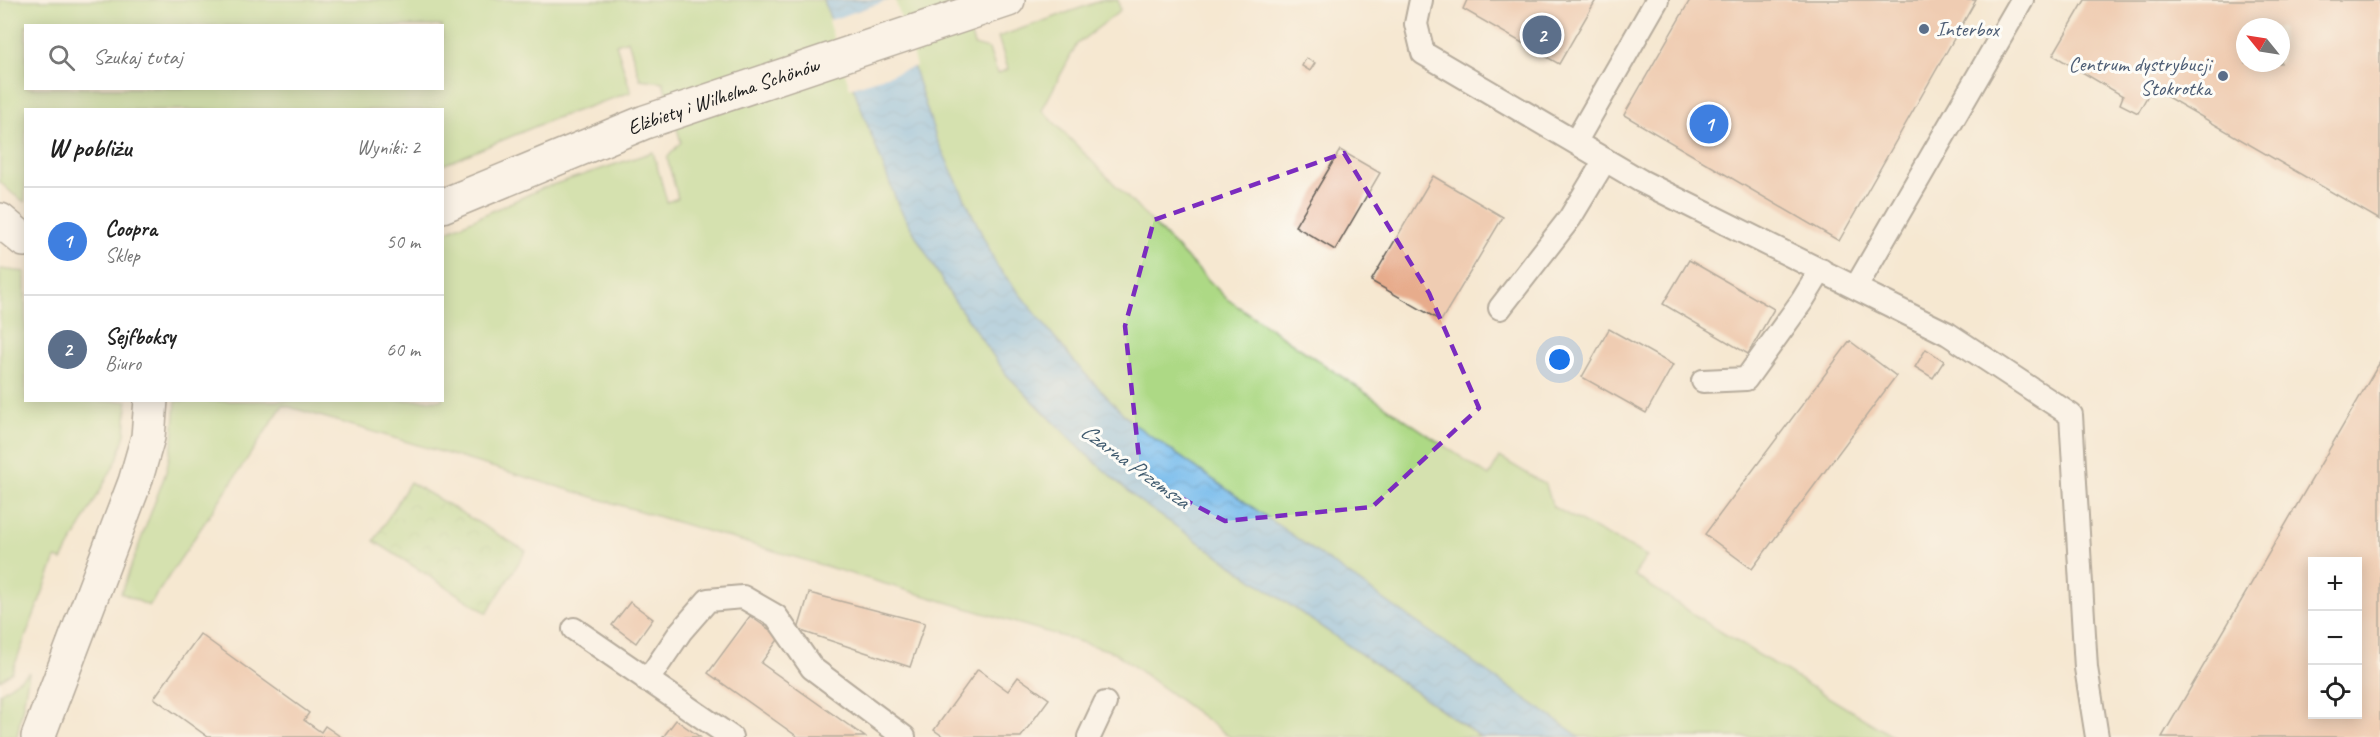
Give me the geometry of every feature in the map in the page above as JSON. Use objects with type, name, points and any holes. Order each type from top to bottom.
[{"type":"street","name":"Elżbiety i Wilhelma Schönów","points":[[444,205],[645,122],[998,4]]},
{"type":"street","points":[[38,737],[135,482],[148,437],[151,402]]},
{"type":"lane","points":[[1421,0],[1416,24],[1423,53],[1641,181],[1948,334],[2071,415],[2086,668],[2097,737]]},
{"type":"lane","points":[[1576,141],[1657,0]]},
{"type":"lane","points":[[1856,287],[2022,0]]},
{"type":"lane","points":[[1500,308],[1570,219],[1605,160]]},
{"type":"lane","points":[[1703,381],[1746,379],[1802,302],[1821,270]]},
{"type":"lane","points":[[647,681],[681,631],[708,600],[743,597],[776,616],[812,668],[904,737]]},
{"type":"lane","points":[[574,629],[731,737]]},
{"type":"lane","points":[[1089,737],[1105,703]]},
{"type":"highlighted area","points":[[1344,153],[1429,293],[1479,408],[1372,507],[1225,521],[1141,477],[1125,326],[1154,220]]},
{"type":"green space","points":[[0,0],[824,0],[858,100],[899,207],[950,294],[1007,375],[1086,454],[1138,500],[1480,737],[1230,737],[1114,652],[283,405],[149,606],[121,593],[166,472],[173,440],[176,402],[444,402],[444,233],[543,188],[653,152],[667,202],[678,198],[667,158],[681,142],[663,82],[640,79],[628,40],[616,44],[631,92],[553,119],[444,165],[444,108],[24,108],[24,201],[0,182]]},
{"type":"green space","points":[[892,0],[960,0],[974,45],[989,49],[997,74],[1008,69],[998,37],[1103,0],[1118,0],[1120,11],[1077,44],[1042,110],[1227,299],[1489,476],[1500,457],[1546,485],[1553,507],[1647,556],[1634,575],[1713,627],[1894,737],[1580,737],[1131,422],[1077,365],[997,266],[936,138]]},
{"type":"green space","points":[[0,269],[24,272],[24,402],[127,402],[127,407],[125,434],[117,460],[62,560],[56,558],[12,672],[0,680]]},
{"type":"green space","points":[[410,482],[526,551],[487,613],[374,541]]},
{"type":"green space","points":[[29,673],[17,737],[0,737],[0,693]]},
{"type":"water","name":"Czarna Przemsza","points":[[824,0],[892,0],[936,138],[997,266],[1077,365],[1131,422],[1580,737],[1481,737],[1138,500],[1086,454],[1007,375],[950,294],[899,207],[858,100]]},
{"type":"pier","points":[[895,0],[916,66],[850,88],[828,21]]},
{"type":"building","points":[[1467,0],[1596,0],[1559,64],[1463,9]]},
{"type":"building","points":[[1690,0],[1976,0],[1839,241],[1624,115]]},
{"type":"building","name":"Centrum dystrybucji Stokrotka","points":[[2085,0],[2380,0],[2380,220],[2152,88],[2138,113],[2120,104],[2123,96],[2053,55]]},
{"type":"building","points":[[1306,58],[1315,63],[1310,71],[1302,66]]},
{"type":"building","points":[[1340,150],[1380,173],[1335,250],[1295,226]]},
{"type":"building","points":[[1433,176],[1503,217],[1441,321],[1371,281]]},
{"type":"building","points":[[1689,260],[1774,309],[1748,354],[1663,304]]},
{"type":"building","points":[[1609,329],[1673,365],[1646,413],[1582,377]]},
{"type":"building","points":[[1850,341],[1896,376],[1752,569],[1705,534]]},
{"type":"building","points":[[1926,349],[1944,361],[1933,378],[1915,367]]},
{"type":"building","points":[[2380,362],[2380,737],[2162,737]]},
{"type":"building","points":[[809,593],[925,623],[910,667],[798,630]]},
{"type":"building","points":[[630,602],[653,619],[636,643],[612,625]]},
{"type":"building","points":[[750,616],[780,637],[761,663],[865,737],[798,737],[708,673]]},
{"type":"building","points":[[200,634],[309,713],[304,720],[321,732],[325,726],[341,737],[208,737],[154,698]]},
{"type":"building","points":[[978,669],[1008,691],[1018,677],[1049,699],[1021,737],[944,737],[934,730]]},
{"type":"building","points":[[676,720],[700,737],[663,737]]},
{"type":"place","name":"Interbox","points":[[1924,29]]},
{"type":"place","name":"Sejfboksy","points":[[1542,35]]},
{"type":"place","name":"Centrum dystrybucji Stokrotka","points":[[2223,76]]},
{"type":"place","name":"Coopra","points":[[1709,124]]}]
